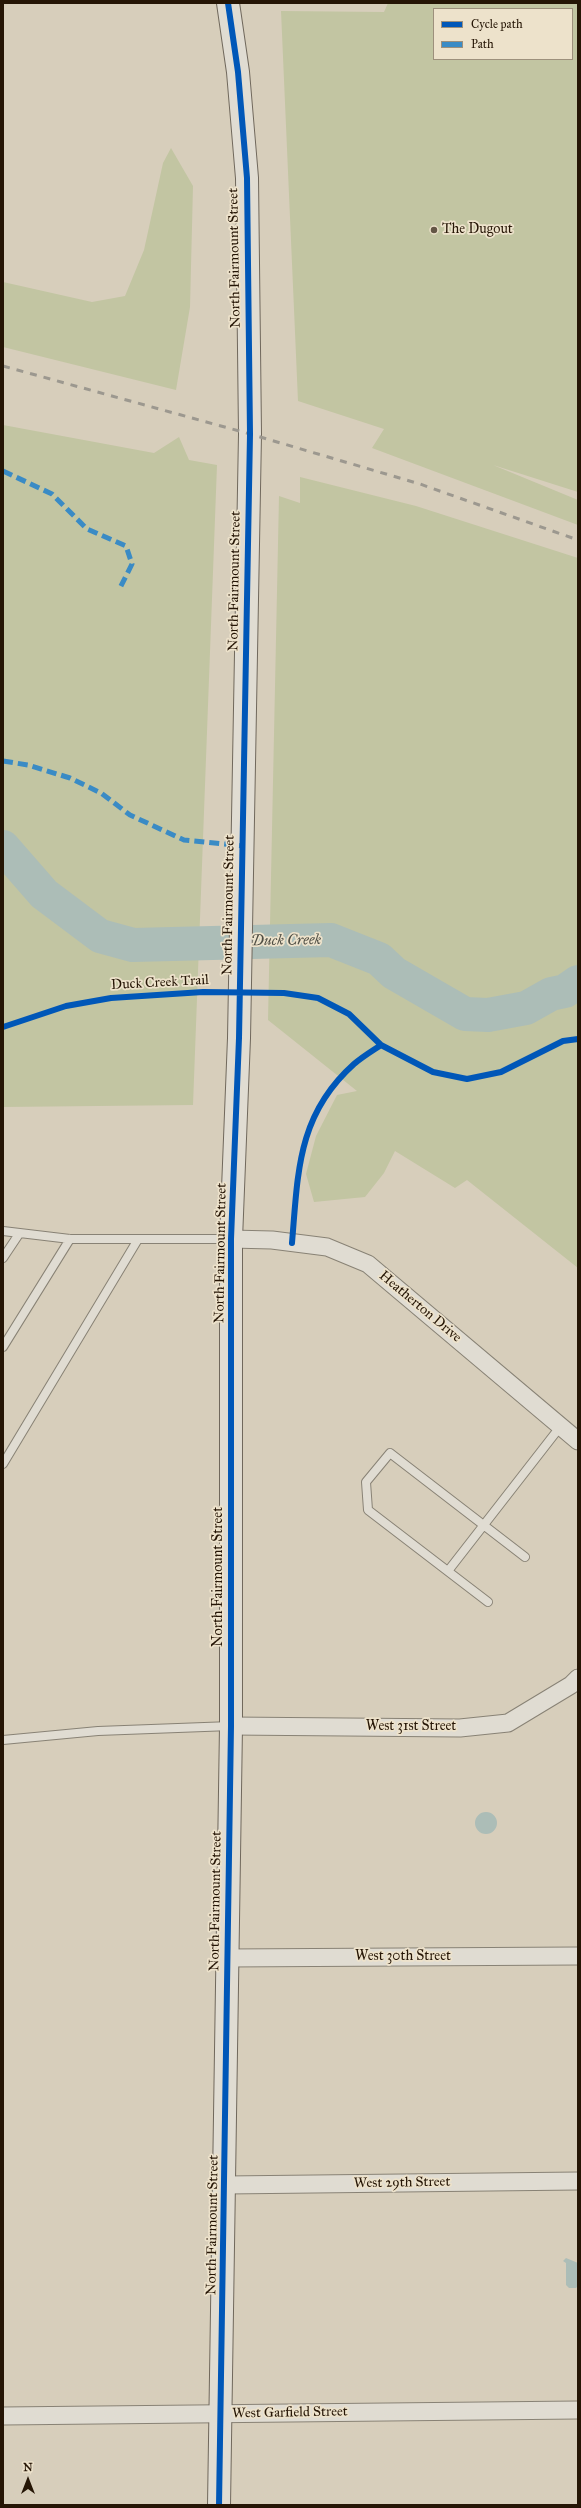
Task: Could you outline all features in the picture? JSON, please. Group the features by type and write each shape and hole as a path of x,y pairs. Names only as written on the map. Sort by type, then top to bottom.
{"street":[{"name":"North Fairmount Street","path":"219,2505 226,2185 227,1958 232,1726 232,1239 239,1038 250,434 247,178 238,72 228,3"},
{"name":"Heatherton Drive","path":"232,1239 272,1240 327,1247 368,1264 399,1288 578,1441"},
{"name":"West 31st Street","path":"232,1726 460,1728 508,1723 571,1686 578,1678"},
{"name":"West 30th Street","path":"227,1958 578,1956"},
{"name":"West 29th Street","path":"226,2185 578,2181"},
{"name":"West Garfield Street","path":"3,2416 578,2410"}],"lane":[{"path":"3,1231 70,1239 232,1239"},
{"path":"3,1258 19,1234"},
{"path":"3,1347 70,1239"},
{"path":"3,1464 137,1240"},
{"path":"448,1571 560,1427"},
{"path":"488,1602 368,1510 366,1482 390,1453 525,1557"},
{"path":"3,1740 98,1731 232,1726"}],"green space":[{"name":"The Dugout","path":"388,3 578,3 578,492 493,465 578,500 578,525 372,448 384,429 298,401 281,11 384,12"},
{"path":"171,148 193,186 190,307 176,390 3,347 3,282 92,302 125,296 144,250 163,163"},
{"path":"3,425 154,453 179,437 189,460 217,465 193,1105 3,1107"},
{"path":"300,477 416,506 578,558 578,1268 467,1180 455,1188 395,1151 384,1173 365,1197 314,1202 306,1174 316,1136 337,1095 357,1091 268,1020 279,496 300,503"}],"shaded area":[{"path":"486,1812 494,1815 497,1823 494,1831 486,1834 478,1831 475,1823 478,1815"},
{"path":"566,2258 578,2263 578,2286 576,2288 569,2288 566,2285 566,2263 563,2261"}],"waterway":[{"name":"Duck Creek","path":"3,847 44,894 100,936 133,945 331,940 379,959 394,973 465,1014 488,1015 526,1008 551,994 565,991 578,982"}],"railway":[{"path":"3,366 250,434 420,484 578,540"}],"marked path":[{"path":"3,471 52,494 87,529 126,546 132,564 119,590"},
{"path":"3,761 28,765 70,778 101,793 130,815 184,840 243,846"}],"cycle path":[{"path":"219,2505 231,1726 231,1239 239,1038 250,434 247,178 238,72 228,3"},
{"name":"Duck Creek Trail","path":"3,1027 66,1006 111,998 203,992 284,993 318,998 349,1014 381,1045 433,1072 467,1079 501,1072 563,1041 578,1039"},
{"path":"292,1243 299,1169 304,1146 311,1125 321,1104 335,1083 354,1064 381,1045"}],"place":[{"name":"The Dugout","path":"434,230"}]}
